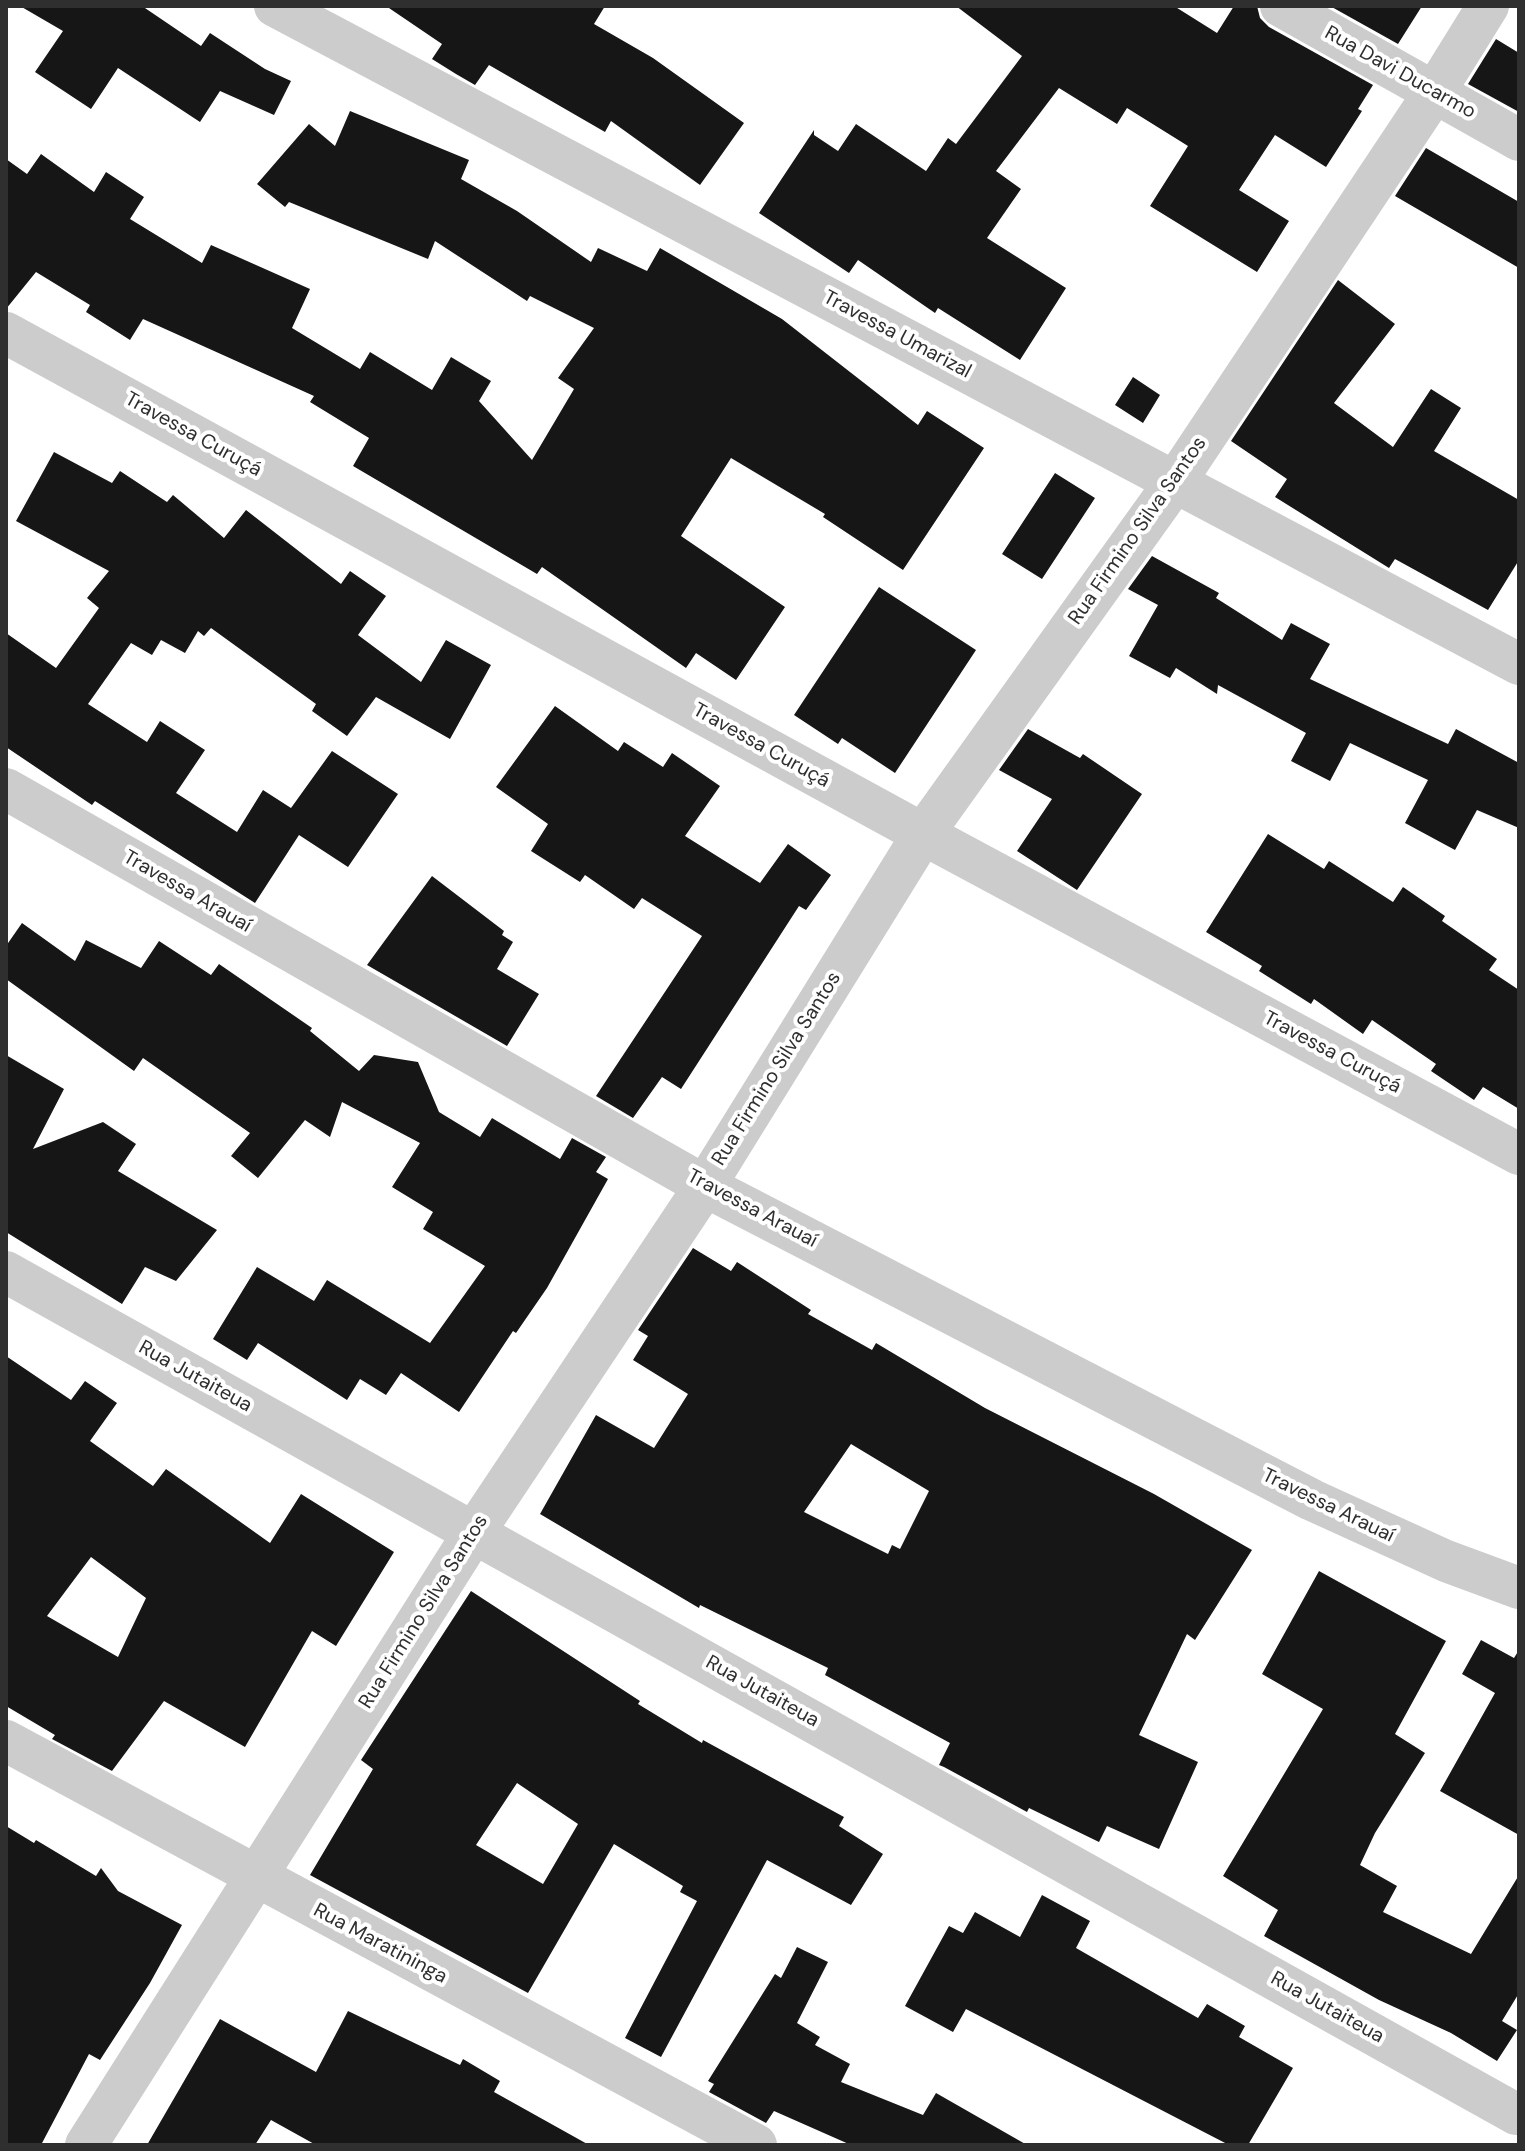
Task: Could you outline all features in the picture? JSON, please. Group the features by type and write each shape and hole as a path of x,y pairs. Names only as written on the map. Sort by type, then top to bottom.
{"street":[{"name":"Travessa Umarizal","path":"275,6 1519,664"},
{"name":"Rua Davi Ducarmo","path":"1281,6 1519,140"},
{"name":"Rua Firmino Silva Santos","path":"86,2145 475,1531 705,1186 923,834 1175,482 1434,93 1488,6"},
{"name":"Travessa Curuçá","path":"6,333 923,834 1519,1154"},
{"name":"Travessa Arauaí","path":"6,789 705,1186 1312,1500 1446,1561 1519,1588"},
{"name":"Rua Jutaiteua","path":"6,1272 475,1531 1511,2122"},
{"name":"Rua Maratininga","path":"6,1741 756,2145"}],"building":[{"path":"20,6 142,6 201,46 210,33 265,69 291,81 274,115 220,91 200,122 118,68 91,109 35,72 63,31"},
{"path":"386,6 605,6 594,24 653,58 744,123 700,185 611,121 605,132 489,65 475,85 432,59 442,44"},
{"path":"956,6 1174,6 1217,33 1234,6 1257,6 1260,18 1269,27 1373,85 1358,109 1362,111 1326,167 1275,135 1239,190 1289,221 1257,272 1150,206 1188,146 1127,108 1117,124 1059,88 996,171 1021,189 987,238 1066,288 1020,360 938,308 935,313 858,260 849,273 759,213 814,130 814,135 838,151 856,124 926,171 948,138 956,144 1022,56"},
{"path":"1330,6 1422,6 1398,44"},
{"path":"1496,39 1519,53 1519,112 1468,84"},
{"path":"350,111 469,160 461,179 517,211 591,262 598,248 647,271 660,248 782,319 918,425 927,411 984,448 903,570 823,517 825,514 731,458 681,536 785,607 736,680 696,653 686,668 542,567 537,574 353,466 369,438 310,402 314,396 143,319 130,340 86,312 90,305 36,272 6,309 6,159 27,174 41,154 94,192 106,172 144,197 130,219 202,263 211,245 310,289 292,328 360,369 370,352 432,390 451,357 491,381 479,401 532,460 574,389 558,378 594,328 530,296 527,301 435,241 428,259 289,202 285,207 257,184 309,124 335,146"},
{"path":"1426,148 1519,202 1519,268 1395,196"},
{"path":"1338,280 1395,324 1334,403 1393,447 1431,389 1461,408 1434,451 1519,500 1519,560 1488,610 1395,559 1389,568 1275,497 1287,479 1231,441"},
{"path":"1133,377 1160,395 1143,423 1115,405"},
{"path":"54,452 112,483 120,471 167,502 173,495 224,538 246,510 341,584 350,571 386,596 358,635 421,682 446,640 491,665 450,739 376,697 347,736 312,711 316,704 211,628 204,636 198,631 185,653 161,640 152,655 131,643 88,704 147,742 160,721 205,750 176,793 237,832 263,790 291,808 332,751 398,794 348,867 299,835 255,903 95,801 92,805 6,747 6,633 56,668 99,608 87,598 109,571 16,521"},
{"path":"1055,473 1095,498 1042,579 1002,554"},
{"path":"1152,556 1219,593 1216,598 1282,640 1291,623 1330,644 1310,679 1448,744 1456,729 1519,763 1519,828 1477,810 1455,850 1405,823 1428,780 1350,743 1330,781 1291,761 1306,733 1218,685 1217,694 1176,668 1170,678 1129,656 1158,605 1128,589"},
{"path":"879,587 976,650 895,773 842,738 838,744 794,715"},
{"path":"555,706 618,751 624,742 663,767 672,753 720,786 685,836 760,883 788,844 831,875 806,910 799,906 681,1089 662,1077 633,1118 596,1096 702,936 642,898 634,909 585,875 580,882 531,851 548,824 496,787"},
{"path":"1028,729 1080,758 1083,754 1142,794 1077,890 1017,851 1052,799 999,770"},
{"path":"1268,834 1324,869 1329,861 1393,902 1403,887 1445,916 1442,921 1497,959 1489,970 1519,990 1519,1109 1483,1087 1474,1100 1431,1071 1436,1064 1372,1020 1363,1034 1314,999 1311,1004 1259,971 1262,966 1206,932"},
{"path":"432,876 504,931 502,935 513,942 497,969 539,994 507,1046 367,965"},
{"path":"22,923 75,961 86,940 141,968 159,941 211,975 219,964 312,1028 310,1031 359,1071 374,1055 418,1062 439,1112 480,1137 492,1118 560,1159 572,1138 606,1157 596,1172 608,1179 547,1288 516,1333 513,1331 459,1412 401,1373 386,1395 360,1379 347,1400 258,1343 247,1360 213,1339 257,1267 314,1301 327,1280 430,1343 485,1266 423,1229 433,1212 392,1187 420,1143 342,1102 330,1137 305,1120 258,1178 231,1156 250,1133 143,1058 134,1071 6,979 6,946"},
{"path":"6,1055 64,1089 33,1149 103,1122 136,1144 118,1171 217,1230 176,1281 145,1267 122,1304 6,1232"},
{"path":"693,1248 731,1271 737,1262 811,1310 808,1314 872,1350 876,1343 985,1408 1154,1494 1252,1550 1195,1640 1187,1634 1139,1735 1198,1762 1159,1849 1107,1826 1099,1842 1029,1808 1027,1812 939,1765 950,1743 825,1675 828,1668 700,1605 699,1608 540,1514 596,1415 654,1448 688,1394 633,1360 648,1336 638,1330","holes":["851,1444 929,1491 900,1549 892,1545 888,1554 804,1512"]},
{"path":"6,1356 71,1400 85,1381 117,1403 90,1441 153,1486 166,1469 270,1543 301,1494 394,1552 336,1646 312,1631 245,1747 164,1701 112,1771 52,1739 55,1735 6,1706","holes":["91,1557 146,1598 118,1657 47,1616"]},
{"path":"1319,1571 1446,1641 1395,1734 1425,1753 1375,1833 1360,1865 1397,1886 1383,1912 1471,1954 1519,1875 1519,1993 1502,2021 1517,2030 1497,2061 1451,2033 1379,2000 1264,1936 1278,1910 1223,1876 1323,1709 1262,1674"},
{"path":"471,1591 640,1701 638,1704 702,1743 703,1740 844,1817 839,1826 883,1854 851,1905 767,1860 661,2057 625,2038 697,1901 680,1892 683,1886 614,1844 528,1993 310,1875 373,1769 361,1760","holes":["517,1783 578,1824 543,1884 476,1845"]},
{"path":"1481,1640 1514,1658 1519,1650 1519,1835 1440,1791 1495,1693 1462,1674"},
{"path":"6,1826 96,1876 101,1868 118,1891 182,1925 150,1983 100,2060 89,2054 41,2145 6,2145"},
{"path":"1042,1895 1090,1921 1076,1948 1198,2018 1207,2004 1245,2026 1239,2037 1293,2068 1248,2145 1229,2145 966,2009 953,2032 905,2006 949,1926 963,1933 975,1912 1020,1937"},
{"path":"797,1947 828,1962 797,2023 820,2037 815,2045 850,2064 841,2082 923,2115 936,2093 1027,2145 851,2145 774,2111 766,2123 709,2092 714,2084 708,2081 775,1974 781,1978"},
{"path":"348,2011 460,2065 463,2059 500,2081 494,2092 589,2145 316,2145 271,2120 255,2145 147,2145 220,2019 316,2072"}]}
